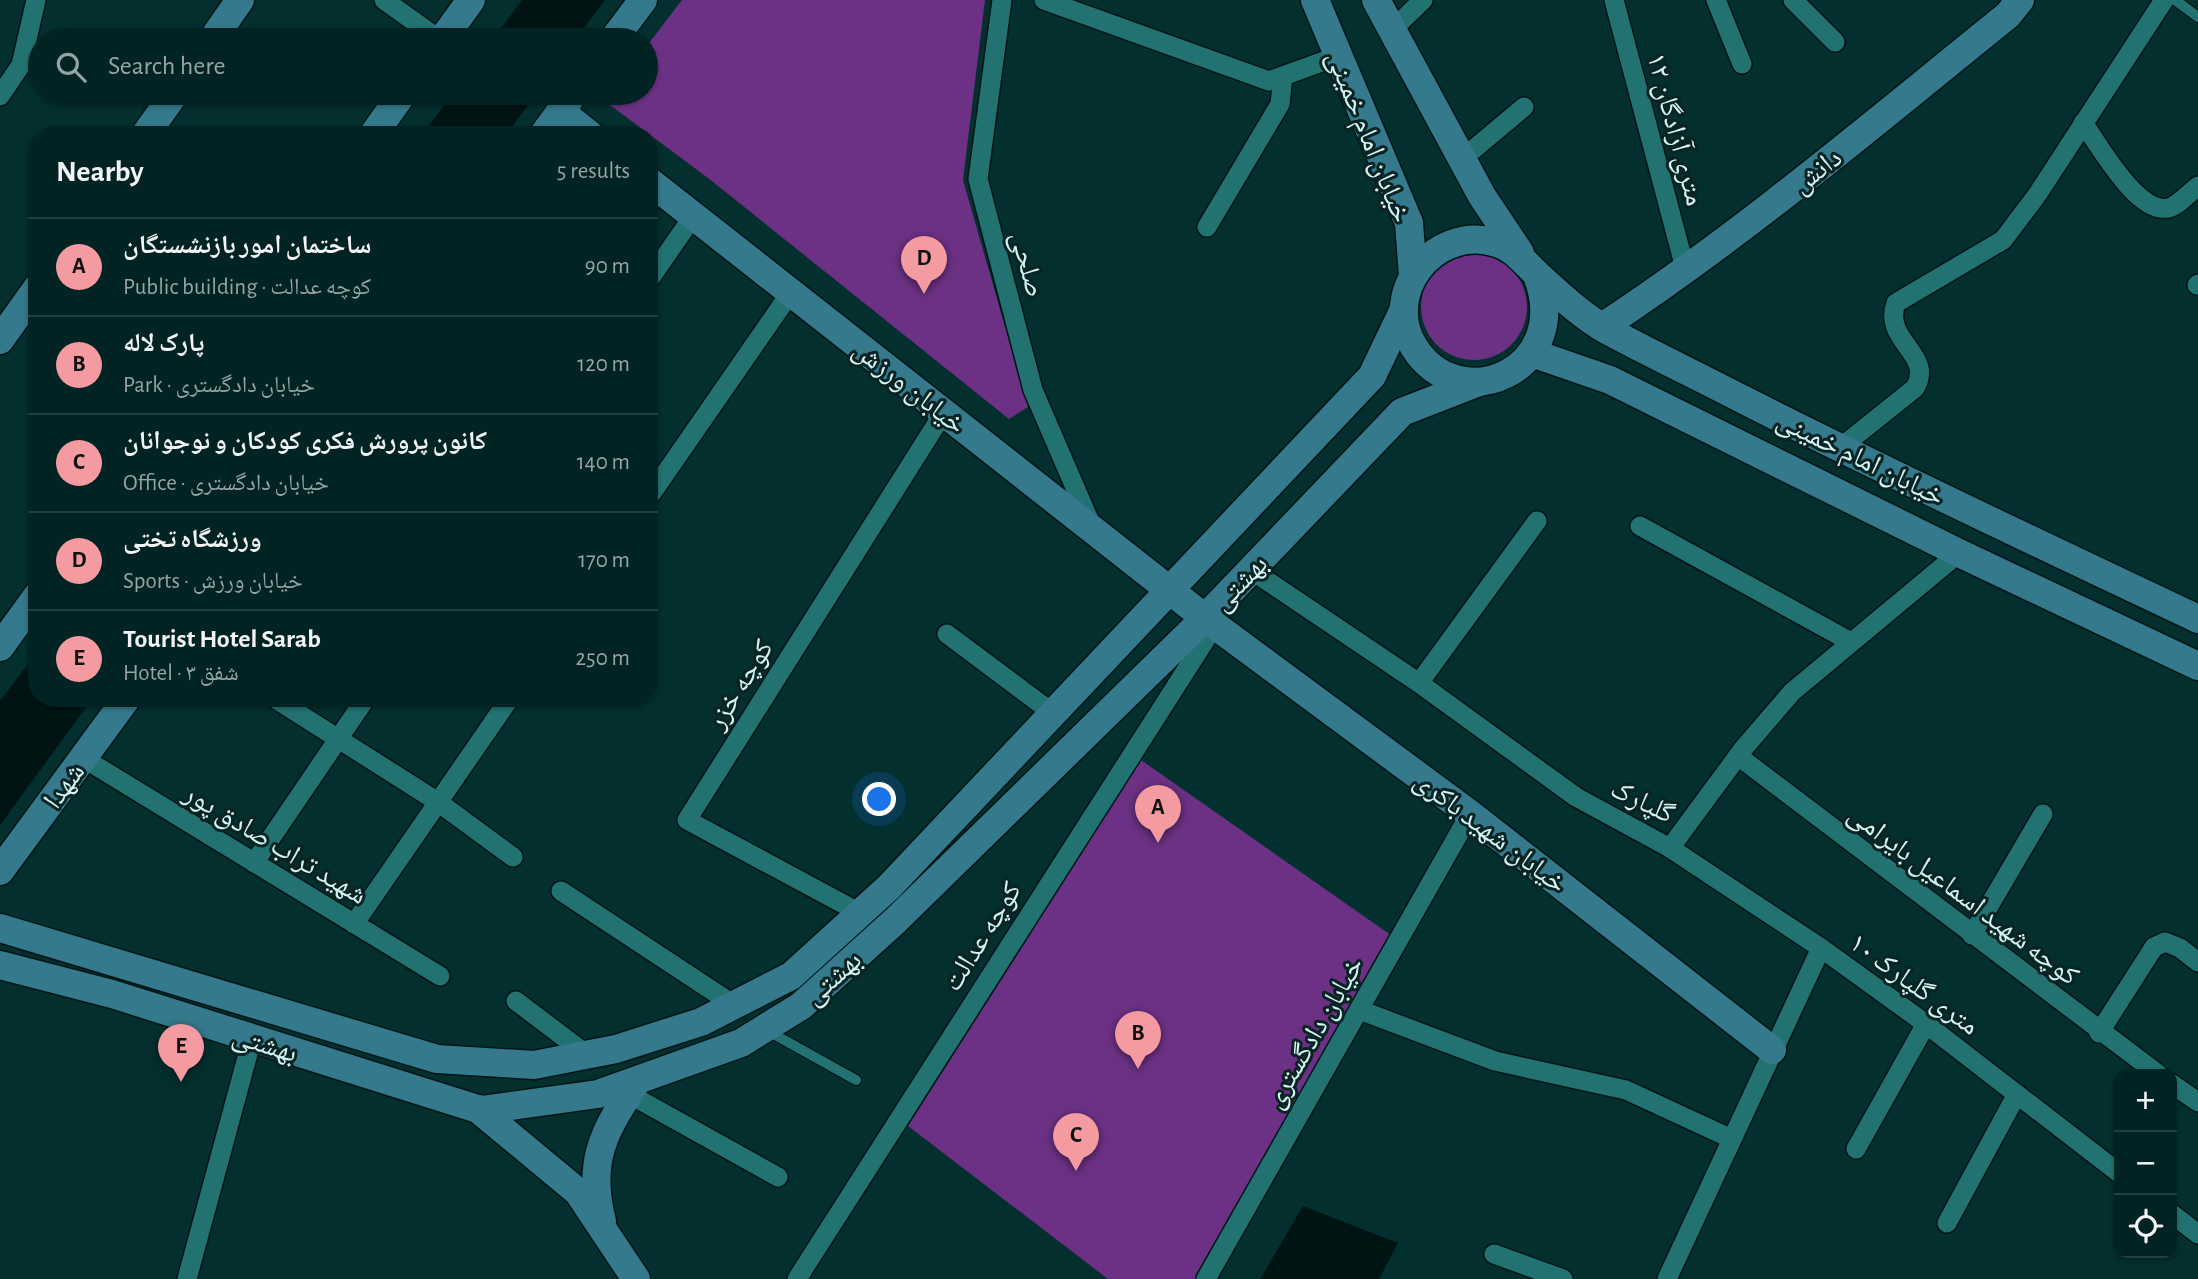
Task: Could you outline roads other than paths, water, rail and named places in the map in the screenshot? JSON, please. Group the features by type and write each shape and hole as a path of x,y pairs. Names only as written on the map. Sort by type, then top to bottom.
{"main road":[{"path":"220,28 240,0"},
{"path":"450,28 471,0"},
{"path":"622,28 643,0"},
{"name":"خیابان امام خمینی","path":"1315,0 1409,223 1413,275"},
{"name":"خیابان امام خمینی","path":"1376,0 1462,159 1530,267 1602,327 1840,448 2198,619"},
{"name":"دانش","path":"1602,327 1686,272 2008,15 2020,0"},
{"path":"151,126 166,105"},
{"path":"379,126 394,105"},
{"path":"550,126 565,105"},
{"path":"569,105 584,126"},
{"name":"خیابان ورزش","path":"658,188 1171,591"},
{"path":"1464,240 1492,241 1509,248 1530,267 1545,294 1546,315 1542,335 1532,354 1508,373 1479,382 1442,373 1426,362 1410,338 1404,309 1413,275 1438,249 1464,240"},
{"path":"0,340 28,301"},
{"name":"بهشتی","path":"0,928 437,1059 534,1065 616,1049 701,1022 791,975 860,913 1054,714 1372,376 1404,309"},
{"name":"خیابان امام خمینی","path":"1532,354 1610,380 1959,553 2198,666"},
{"name":"بهشتی","path":"0,965 112,993 478,1109 633,1087 741,1043 801,1006 895,921 1210,621 1251,570 1402,412 1479,382"},
{"name":"خیابان شهید باکری","path":"1171,591 1470,814 1772,1050"},
{"path":"0,647 28,608"},
{"name":"شهدا","path":"0,872 120,707"},
{"path":"603,1227 597,1200 600,1145 633,1087"},
{"path":"478,1109 578,1192 603,1227 628,1275"}],"street":[{"path":"29,28 36,0"},
{"path":"384,0 424,28"},
{"name":"صلحی","path":"1002,0 978,179 1033,390 1094,530"},
{"path":"1044,0 1269,81 1338,56"},
{"path":"1392,30 1423,0"},
{"name":"۱۲ متری آزادگان","path":"1614,0 1686,272"},
{"path":"1716,0 1742,64"},
{"path":"1793,0 1835,42"},
{"path":"1840,448 1915,388 1921,379 1921,367 1894,326 1892,314 1896,303 2003,240 2037,195 2164,0"},
{"path":"0,96 20,65 28,32"},
{"path":"1207,227 1280,104 1283,76"},
{"path":"1462,159 1524,107"},
{"path":"2084,123 2139,200 2156,209 2171,208 2198,186"},
{"path":"658,267 694,215"},
{"path":"658,484 791,292"},
{"name":"کوچه خزر","path":"860,913 687,820 944,412"},
{"path":"1419,683 1537,521"},
{"path":"1640,526 1851,642"},
{"name":"گلپارک","path":"1251,570 1419,683 1576,797 1670,848 1738,756 1792,692 1959,553"},
{"name":"کوچه عدالت","path":"797,1279 1210,621"},
{"path":"947,634 1054,714"},
{"path":"288,707 438,802 513,857"},
{"path":"254,863 360,707"},
{"path":"354,924 504,707"},
{"name":"کوچه شهید اسماعیل بایرامی","path":"1738,756 2099,1033 2151,1069"},
{"name":"شهید تراب صادق پور","path":"83,758 440,976"},
{"name":"خیابان دادگستری","path":"1206,1279 1470,814"},
{"path":"1972,935 2043,814"},
{"name":"۱۰ متری گلپارک","path":"1670,848 1821,948 1926,1024 2114,1169"},
{"path":"561,891 734,1005"},
{"path":"2099,1033 2154,947 2165,943 2180,948 2198,962"},
{"path":"1667,1279 1821,948"},
{"path":"516,1001 586,1054"},
{"path":"1365,1012 1495,1061 1626,1090 1731,1139"},
{"path":"1856,1149 1926,1024"},
{"path":"187,1279 251,1039"},
{"path":"633,1087 778,1177"},
{"path":"2177,1087 2198,1102"},
{"path":"1947,1223 2017,1094"},
{"path":"2177,1218 2198,1234"},
{"path":"1494,1254 1563,1279"}],"lane":[{"path":"2175,0 2198,17"},
{"path":"764,1029 856,1080"}],"place":[{"name":"ورزشگاه تختی","path":"924,294"},
{"name":"ساختمان امور بازنشستگان","path":"1158,843"},
{"name":"پارک لاله","path":"1138,1069"},
{"name":"Tourist Hotel Sarab","path":"181,1082"},
{"name":"کانون پرورش فکری کودکان و نوجوانان","path":"1076,1171"}]}
